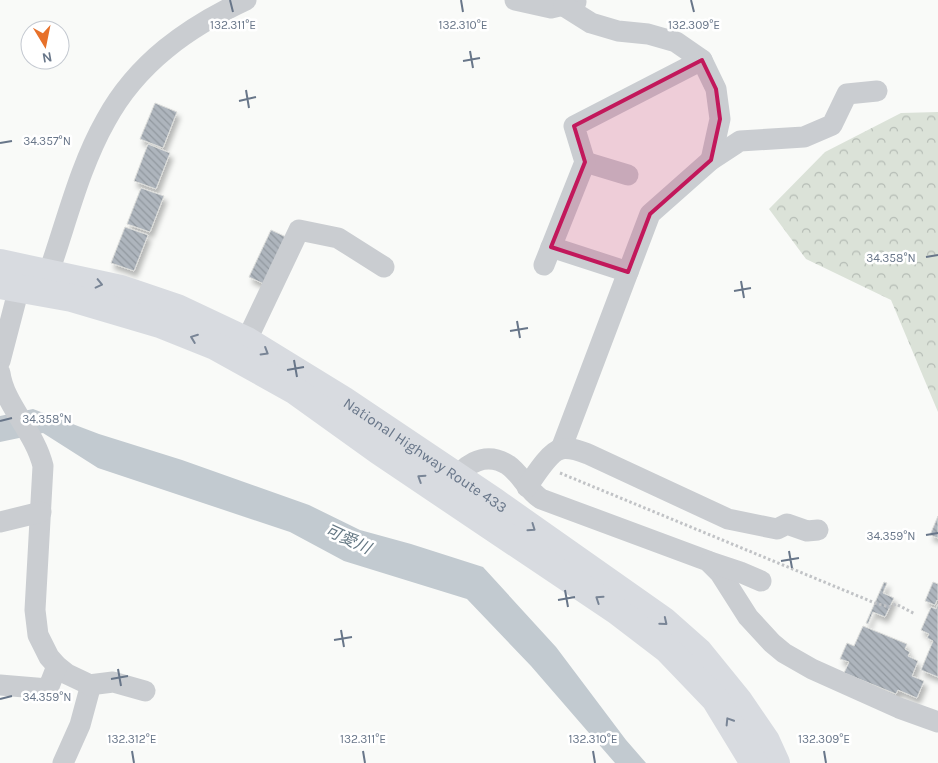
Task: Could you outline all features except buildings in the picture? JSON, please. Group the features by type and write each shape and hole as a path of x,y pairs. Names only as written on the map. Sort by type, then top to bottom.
{"highway":[{"name":"National Highway Route 433","path":"0,263 57,267 177,308 247,341 343,400 668,650 715,699 757,762"},
{"name":"National Highway Route 433","path":"10,286 72,298 160,324 215,346 294,390 379,450 450,484"}],"street":[{"path":"0,361 10,286 36,282 57,267 96,140 106,119 123,93 148,64 171,43 203,21 246,0"},
{"path":"515,0 551,8 572,3 592,23 618,32 648,34 676,42 702,60 716,89 720,119 711,160"},
{"path":"628,272 548,256 585,162 574,126 702,60"},
{"path":"560,449 650,214 711,160 740,141 804,137 818,132 832,125 847,94 877,91"},
{"path":"585,162 628,175"},
{"path":"252,329 298,230 338,238 384,267"},
{"path":"0,373 6,393 34,441 40,453 43,466 35,622 42,646 57,666 67,674 89,685 113,682 145,692"},
{"path":"527,487 553,453 560,449 569,448 588,454 728,519 777,529 787,524 807,531 818,530"},
{"path":"450,484 467,465 480,460 494,460 508,465 535,495 547,502 761,581"},
{"path":"0,522 41,512"},
{"path":"709,562 720,573 748,617 784,653 812,670 899,708 938,722"},
{"path":"0,685 48,689 57,666"},
{"path":"63,763 84,713 90,691 89,685"}],"path":[{"path":"543,466 875,603 889,607 896,604 915,614"}],"highlighted area":[{"path":"702,60 716,89 720,119 711,160 650,214 628,272 551,247 585,162 574,126"}],"green space":[{"path":"938,112 938,412 891,300 806,259 769,209 825,152 901,113"}],"water":[{"name":"可愛川","path":"33,409 99,434 182,460 309,505 360,530 483,567 556,647 626,740 646,763 615,763 531,666 467,599 344,561 290,532 98,468 43,433 0,442 0,416"}]}
